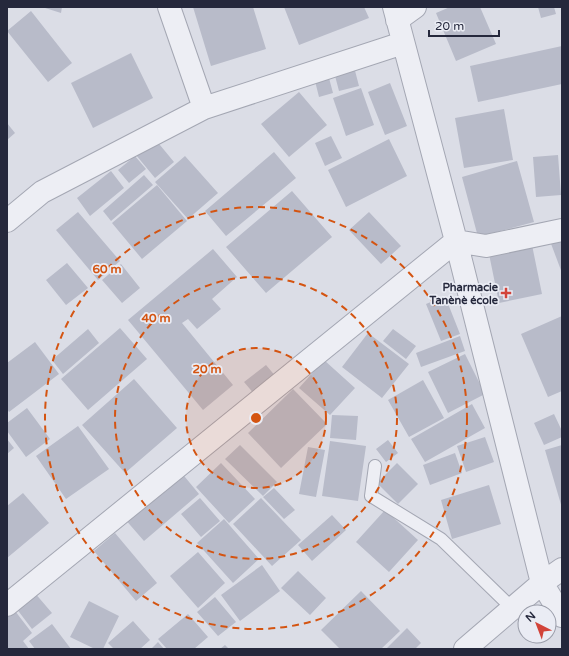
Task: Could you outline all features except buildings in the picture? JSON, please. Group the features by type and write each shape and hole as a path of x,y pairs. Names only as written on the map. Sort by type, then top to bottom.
{"street":[{"path":"169,7 204,108"},
{"path":"415,7 395,13 456,241 542,583 562,616"},
{"path":"7,221 42,192 204,108 403,43"},
{"path":"7,605 456,241 486,246 562,230"},
{"path":"465,649 542,583 562,569"}],"lane":[{"path":"375,466 371,496 441,539 512,608"}],"place":[{"name":"Pharmacie Tanènè école","path":"506,293"}]}
